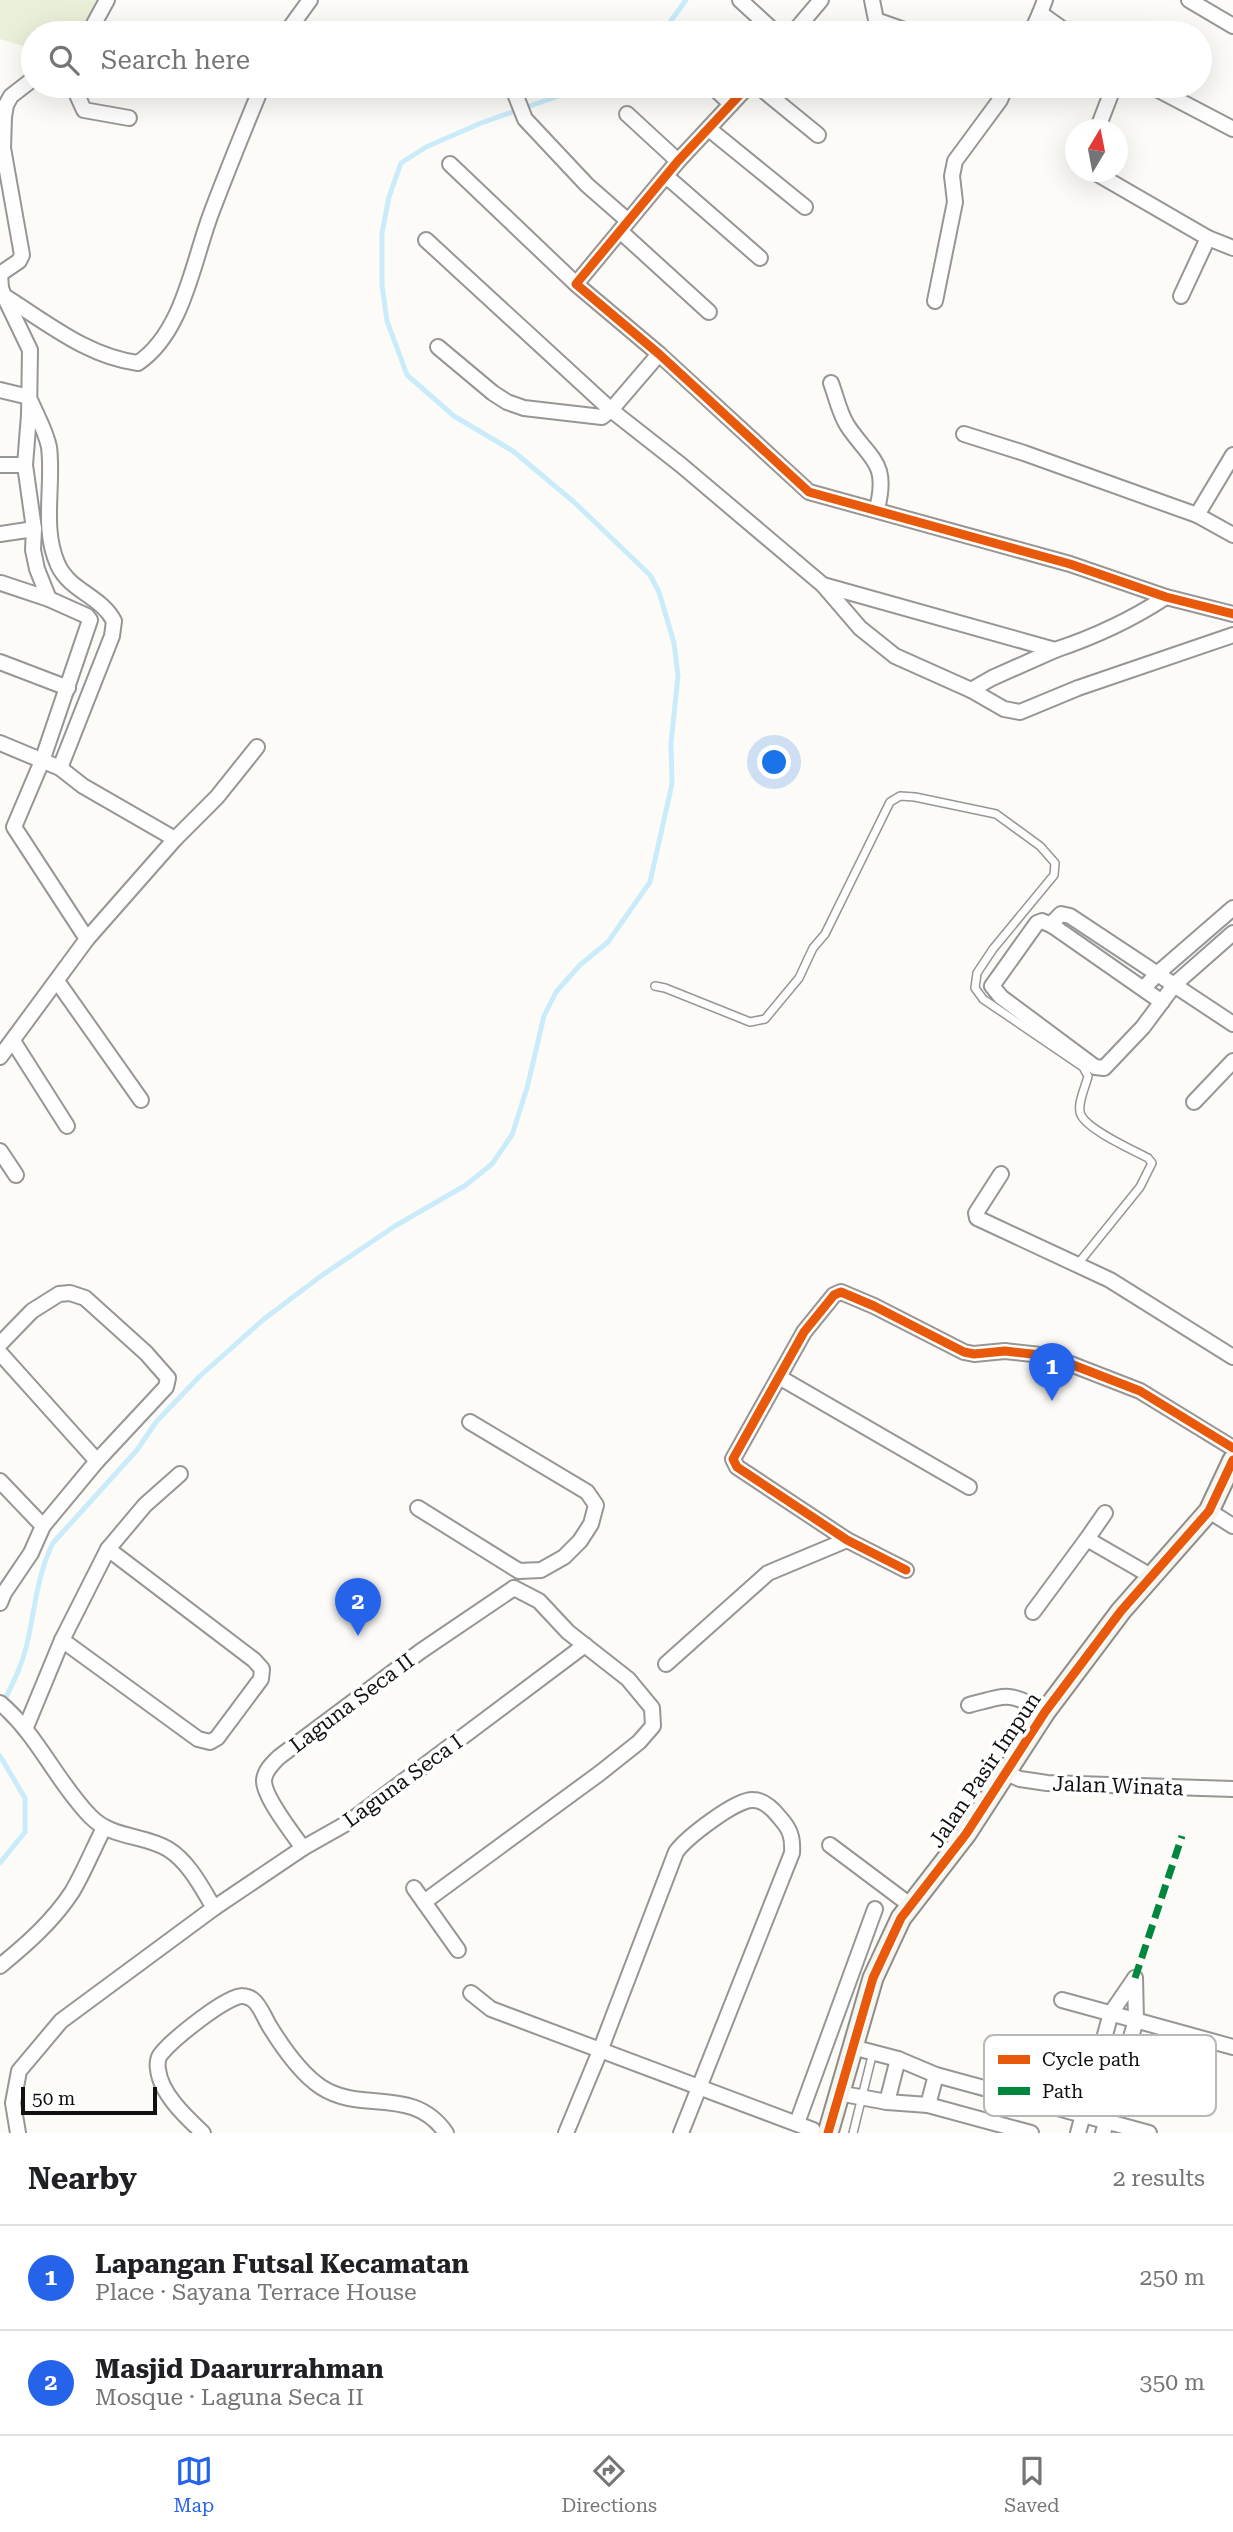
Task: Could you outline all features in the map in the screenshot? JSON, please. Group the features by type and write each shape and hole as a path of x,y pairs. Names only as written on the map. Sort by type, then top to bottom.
{"street":[{"path":"96,21 107,0"},
{"path":"295,21 310,0"},
{"path":"740,0 763,21"},
{"path":"803,21 821,0"},
{"path":"872,0 876,20 879,21"},
{"path":"1189,0 1233,26"},
{"path":"1043,7 1057,21"},
{"path":"21,88 10,96 6,105 3,148 22,255 19,261 0,274 1,288 30,349 25,465 34,529 33,550 49,599"},
{"path":"78,98 84,110 129,118"},
{"path":"5,296 94,352 138,363 145,358 160,345 189,284 211,215 257,98"},
{"path":"517,98 525,119 623,226 709,312"},
{"path":"725,98 731,104"},
{"path":"576,284 678,161 737,98"},
{"path":"773,98 818,135"},
{"path":"934,301 955,202 952,176 955,161 1001,98"},
{"path":"1101,119 1109,98"},
{"path":"1174,98 1233,129"},
{"path":"627,114 678,161"},
{"path":"709,129 805,207"},
{"path":"450,164 576,284 659,354 803,488 816,495 877,509 1070,564 1166,597 1233,614"},
{"path":"666,177 761,258"},
{"path":"1112,182 1208,237 1233,248"},
{"path":"1181,296 1208,237"},
{"path":"426,240 611,410 681,465 823,585 860,628 895,656 971,690 1004,709 1020,712 1078,688 1233,635"},
{"path":"0,323 17,322"},
{"path":"438,347 493,393 524,408 602,418 659,354"},
{"path":"831,383 847,424 876,460 882,489 877,509"},
{"path":"0,390 29,397"},
{"path":"29,397 48,446 48,505 53,548 58,564 67,579 102,604 114,621 112,636 60,768"},
{"path":"964,435 1024,453 1197,515 1233,535"},
{"path":"1197,515 1233,455"},
{"path":"0,465 25,465"},
{"path":"0,534 34,529"},
{"path":"1,583 49,599 90,620 42,761 15,827"},
{"path":"823,585 1055,650"},
{"path":"971,690 992,678 1121,623 1166,597"},
{"path":"0,663 68,688"},
{"path":"0,743 60,768 83,786 175,839"},
{"path":"0,1057 87,939 175,839 217,797 257,747"},
{"path":"0,821 15,827 87,939"},
{"path":"1144,988 1233,908"},
{"path":"1053,926 1061,914 1070,916 1233,1024"},
{"path":"1162,1002 1042,921 1037,923 992,986 1001,997 1095,1067 1108,1066 1162,1002 1175,985 1233,933"},
{"path":"57,981 141,1100"},
{"path":"12,1041 67,1126"},
{"path":"1194,1102 1233,1061"},
{"path":"0,1151 16,1175"},
{"path":"1001,1174 976,1213 977,1218 1120,1286 1233,1357"},
{"path":"906,1570 847,1540 737,1467 733,1459 804,1332 834,1294 841,1292 874,1306 964,1352 974,1354 1004,1351 1050,1356 1127,1385 1233,1448"},
{"path":"0,1344 32,1311 59,1294 70,1293 85,1298 146,1353 168,1378 166,1387 97,1461 43,1526 31,1553 4,1593 0,1604"},
{"path":"0,1353 97,1461"},
{"path":"779,1377 969,1487"},
{"path":"418,1508 519,1571 541,1570 564,1557 592,1524 596,1505 587,1492 470,1422"},
{"name":"Jalan Pasir Impun","path":"821,2132 838,2092 873,1978 901,1918 966,1834 1045,1712 1121,1611 1209,1511 1233,1460"},
{"path":"26,1727 62,1640 108,1549 145,1505 180,1474"},
{"path":"0,1481 43,1526"},
{"path":"1209,1511 1233,1526"},
{"path":"1033,1612 1105,1513"},
{"path":"1087,1539 1151,1576"},
{"path":"666,1664 768,1573 847,1540"},
{"path":"62,1640 198,1739 210,1742 217,1738 261,1679 262,1669 254,1660 108,1549"},
{"path":"424,1902 600,1773 653,1726 652,1708 628,1679 568,1632 539,1601 514,1588 519,1571"},
{"name":"Laguna Seca II","path":"303,1848 266,1791 264,1779 268,1768 279,1756 421,1651 514,1588"},
{"name":"Laguna Seca I","path":"18,2133 13,2103 19,2071 61,2021 214,1908 303,1848 359,1815 585,1645"},
{"path":"969,1705 1005,1695 1024,1700 1045,1712"},
{"path":"0,1703 26,1727 89,1815 104,1828 167,1848 190,1869 214,1908"},
{"name":"Jalan Winata","path":"1006,1773 1020,1779 1047,1783 1233,1789"},
{"path":"566,2133 600,2052 676,1852 695,1832 742,1801 752,1799 771,1808 789,1828 792,1853 681,2133"},
{"path":"0,1966 50,1921 73,1891 104,1828"},
{"path":"830,1845 910,1905"},
{"path":"414,1888 458,1950"},
{"path":"797,2123 875,1909"},
{"path":"1105,2035 1111,2013 1135,1978 1136,2020 1132,2035"},
{"path":"471,1993 491,2009 793,2124 821,2132"},
{"path":"203,2133 184,2115 160,2081 157,2066 160,2055 208,2012 234,1997 245,1996 254,2000 281,2045 318,2085 344,2098 394,2102 416,2107 438,2121 446,2133"},
{"path":"1062,2000 1190,2035"},
{"path":"1216,2042 1233,2047"},
{"path":"852,2047 898,2059 936,2075 984,2088"},
{"path":"887,2102 898,2059"},
{"path":"928,2105 936,2075"},
{"path":"838,2092 887,2102 928,2105 1031,2133"},
{"path":"1078,2133 1083,2116"},
{"path":"1085,2116 1105,2127 1149,2133"}],"lane":[{"path":"655,986 750,1022 765,1019 794,984 813,948 825,934 890,802 900,796 915,797 996,814 1040,846 1055,863 1054,875 993,949 977,973 975,988 983,999 1083,1067 1088,1076 1080,1115 1090,1126 1148,1158 1152,1163 1140,1187 1077,1265"},
{"path":"853,2133 873,2052"}],"green space":[{"path":"0,0 101,0 91,21 21,21 21,45 0,39"}],"waterway":[{"path":"671,21 686,0"},
{"path":"3,1703 24,1655 39,1582 53,1543 137,1450 156,1422 200,1376 264,1319 321,1276 395,1226 466,1185 492,1164 512,1135 527,1088 544,1016 556,992 580,965 608,942 650,882 672,784 671,743 678,676 674,643 659,592 650,575 574,502 513,451 454,416 407,375 387,321 382,285 382,233 389,197 401,163 426,147 481,123 553,98"},
{"path":"0,1756 25,1798 25,1832 0,1863"}],"marked path":[{"path":"1135,1978 1182,1836"}],"cycle path":[{"path":"737,98 678,161 576,284 659,354 809,492 1070,564 1166,597 1233,614"},
{"path":"906,1570 847,1540 737,1467 733,1459 804,1332 834,1295 841,1292 964,1352 974,1354 1005,1351 1050,1356 1140,1391 1233,1448"},
{"path":"828,2133 873,1978 901,1918 966,1834 1045,1712 1121,1611 1209,1511 1233,1460"}],"place":[{"name":"Lapangan Futsal Kecamatan","path":"1052,1401"},
{"name":"Masjid Daarurrahman","path":"358,1636"}]}
